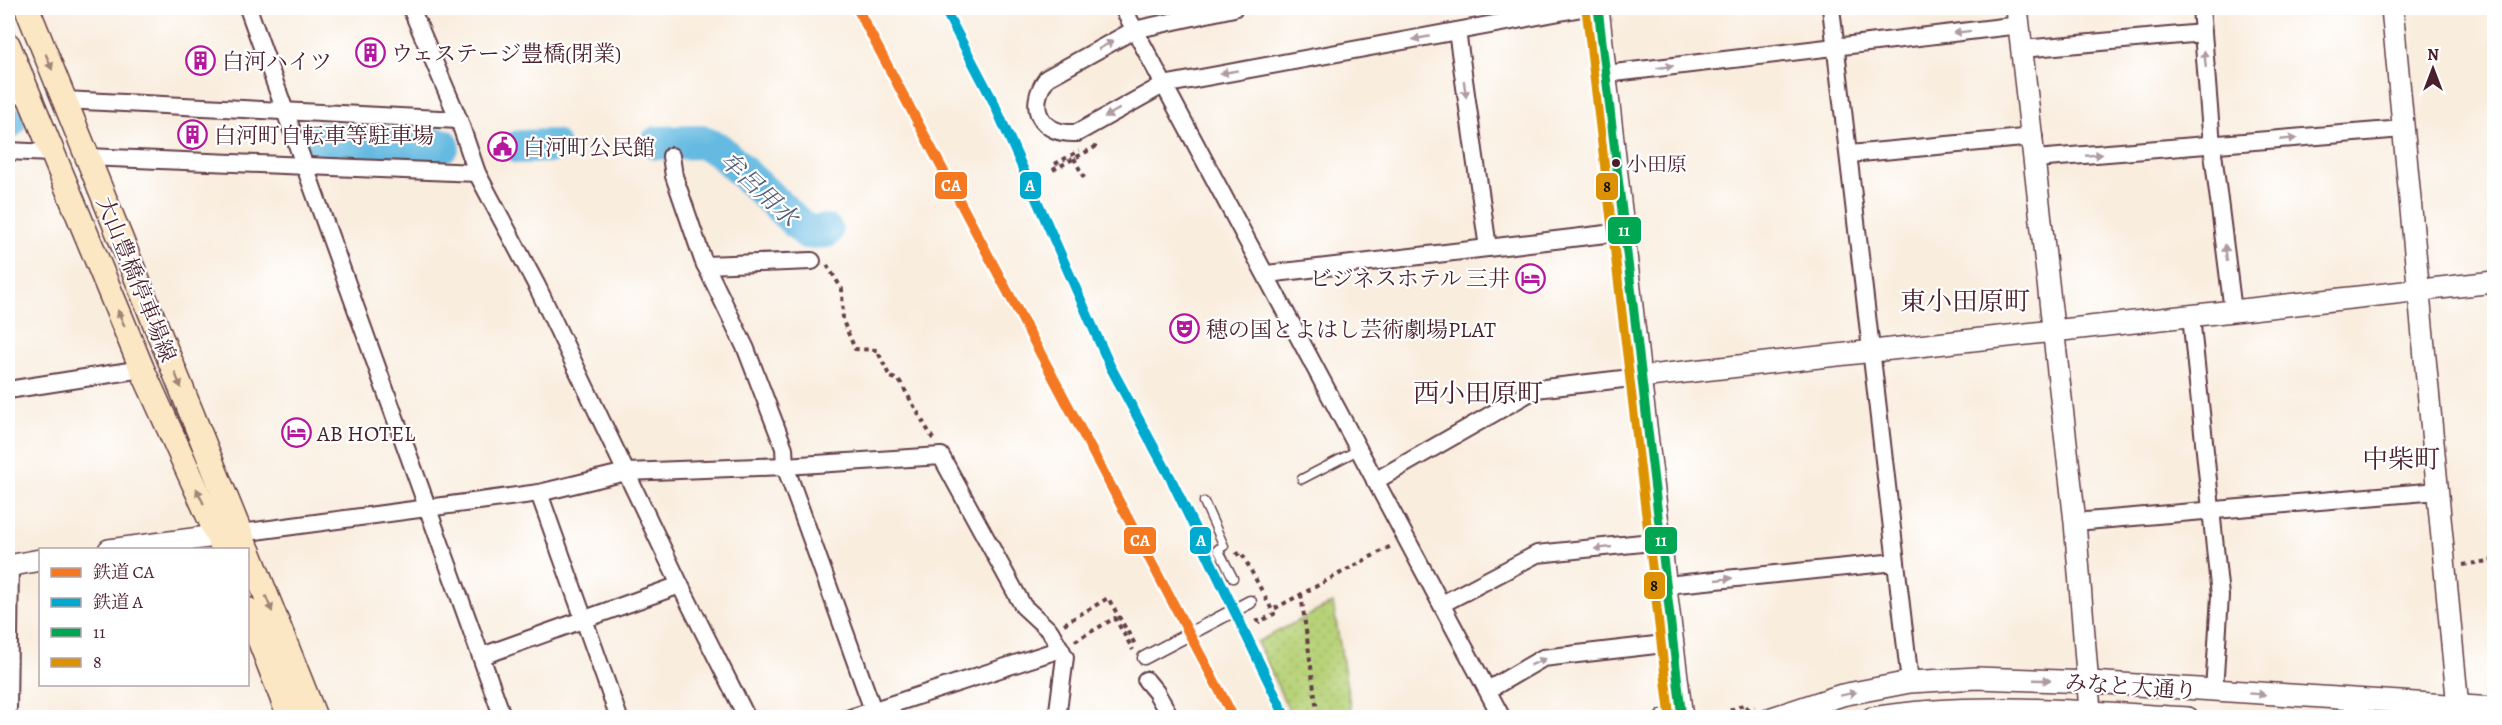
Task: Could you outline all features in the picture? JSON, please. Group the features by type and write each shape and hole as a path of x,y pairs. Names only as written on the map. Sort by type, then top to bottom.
{"main road":[{"name":"大山豊橋停車場線","path":"27,8 86,154 236,543"},
{"name":"大山豊橋停車場線","path":"8,45 23,102 50,151 142,369 236,543"},
{"name":"大山豊橋停車場線","path":"249,572 315,717"},
{"path":"249,613 290,717"}],"street":[{"path":"248,8 503,717"},
{"path":"411,8 459,120 477,173 537,286 680,585 747,717"},
{"path":"1123,8 1502,717"},
{"path":"1234,8 1214,9 1134,30 1047,78 1038,90 1035,102 1040,117 1049,128 1061,134 1077,133 1163,85 1582,8"},
{"path":"1598,8 1673,643 1676,717"},
{"path":"1831,8 1850,154 1910,682"},
{"path":"2201,8 2212,145 2233,311"},
{"path":"2392,8 2459,712"},
{"path":"1606,74 1836,47 2019,16 2034,137 2052,331 2075,522 2090,682 2090,711"},
{"path":"1457,31 1488,248"},
{"path":"2023,49 2203,33"},
{"path":"68,109 284,110 459,120"},
{"path":"2036,159 2403,129"},
{"path":"1850,154 2034,137"},
{"path":"8,151 50,151"},
{"path":"86,154 477,173"},
{"path":"671,156 679,194 705,266 746,349 784,448 785,466 873,710"},
{"path":"1267,274 1623,232"},
{"path":"705,266 812,261"},
{"path":"1375,481 1536,390 1640,376 2494,282"},
{"path":"2191,316 2220,596 2214,691"},
{"path":"8,390 142,369"},
{"path":"130,548 236,543 429,508 539,493 626,472 785,466 941,456 1023,606 1050,632 1065,657 1057,717"},
{"path":"2075,522 2210,508 2438,491"},
{"path":"539,493 619,717"},
{"path":"1442,604 1537,554 1661,541"},
{"path":"8,709 9,565 39,560"},
{"path":"1666,585 1896,562"},
{"path":"482,656 680,585"},
{"path":"1144,658 1250,602"},
{"path":"1488,690 1543,658 1673,643"},
{"path":"850,717 1061,649"},
{"name":"みなと大通り","path":"1772,717 1842,695 1910,682 1977,678 2090,682 2459,712 2494,708"},
{"path":"1146,680 1171,717"},
{"name":"みなと大通り","path":"1872,717 1922,709 2090,711 2188,717"}],"lane":[{"path":"1302,479 1359,450"},
{"path":"1204,502 1224,546 1218,549 1233,578"}],"path":[{"path":"1053,170 1095,147 1094,144 1054,164"},
{"path":"1074,158 1084,178"},
{"path":"812,261 823,260 842,289 843,321 855,349 878,350 890,376 899,380 941,456"},
{"path":"1272,609 1405,538"},
{"path":"2445,567 2494,560"},
{"path":"1301,594 1318,717"},
{"path":"1079,615 1108,598 1144,658"},
{"path":"1257,619 1259,622 1275,614 1266,598"},
{"path":"1061,649 1115,618 1141,664 1138,666 1146,680"}],"green space":[{"path":"1333,603 1352,717 1292,717 1257,642"}],"waterway":[{"name":"牟呂用水","path":"319,139 443,145"},
{"name":"牟呂用水","path":"657,143 701,142 718,149 807,232 826,231"},
{"name":"牟呂用水","path":"519,147 553,146"}],"rail line":[{"name":"CA","path":"857,8 1234,718"},
{"name":"A","path":"944,8 993,101 1110,366 1171,479 1286,718"}],"transit line":[{"name":"11","path":"1598,8 1682,718"},
{"name":"8","path":"1586,9 1670,718"}],"place":[{"name":"ウェステージ豊橋(閉業)","path":"370,53"},
{"name":"白河ハイツ","path":"201,61"},
{"name":"白河町自転車等駐車場","path":"193,135"},
{"name":"白河町公民館","path":"502,147"},
{"name":"小田原","path":"1616,163"},
{"name":"ビジネスホテル 三井","path":"1531,278"},
{"name":"穂の国とよはし芸術劇場PLAT","path":"1185,329"},
{"name":"AB HOTEL","path":"296,433"}],"district":[{"name":"東小田原町","path":"1965,301"},
{"name":"西小田原町","path":"1478,393"},
{"name":"中柴町","path":"2401,459"}]}
